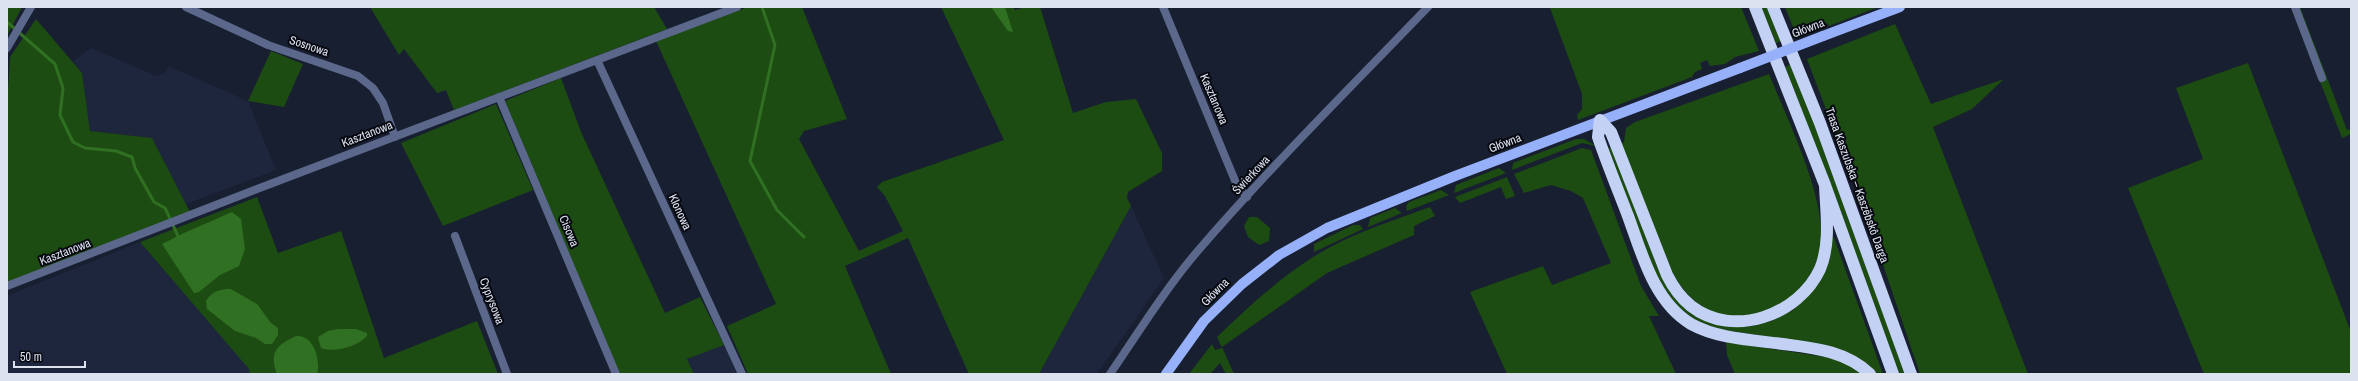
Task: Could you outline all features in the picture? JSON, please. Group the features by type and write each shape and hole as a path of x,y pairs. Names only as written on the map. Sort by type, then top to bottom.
{"highway":[{"path":"1755,7 1825,185 1893,374"},
{"name":"Trasa Kaszubska – Kaszëbskô Darga","path":"1773,7 1825,137 1911,374"},
{"path":"1600,120 1611,132 1667,275 1674,288 1692,306 1714,318 1740,322 1754,320 1780,311 1803,293 1813,281 1824,256 1827,243 1825,185"},
{"path":"1600,120 1598,137 1649,270 1662,295 1680,316 1690,323 1712,333 1827,351 1856,363 1870,374"}],"main road":[{"name":"Główna","path":"1166,374 1204,321 1242,284 1279,255 1327,228 1366,211 1600,120 1900,7"}],"street":[{"path":"7,48 31,7"},
{"name":"Sosnowa","path":"186,7 268,45 358,76 373,88 383,103 395,137"},
{"name":"Kasztanowa","path":"7,286 737,7"},
{"name":"Kasztanowa","path":"1163,7 1236,183 1247,197"},
{"name":"Świerkowa","path":"1110,374 1172,283 1247,197 1428,7"},
{"path":"2295,7 2322,78"},
{"name":"Klonowa","path":"597,60 742,374"},
{"name":"Cisowa","path":"499,97 616,374"},
{"name":"Cyprysowa","path":"455,236 507,374"}],"shaded area":[{"path":"7,7 22,7 7,36"},
{"path":"370,7 654,7 667,29 454,110 446,90 437,93 404,49 399,55"},
{"path":"748,7 802,7 847,119 804,131 799,139 859,251 903,231 885,196 877,187 882,182 1004,140 941,7 1013,7 1015,10 1025,7 1040,7 1073,113 1106,102 1136,99 1162,153 1162,171 1128,192 1127,198 1131,206 1039,374 969,374 908,238 845,266 891,374 748,374 727,326 776,304 656,41"},
{"path":"991,7 1005,7 1013,32 1008,31"},
{"path":"1741,7 1759,51 1735,57 1725,64 1710,66 1707,60 1700,63 1702,69 1695,72 1692,77 1578,120 1577,115 1582,109 1582,94 1550,8"},
{"path":"1761,7 1767,7 1782,41 1776,43"},
{"path":"1785,7 1878,7 1829,26 1827,23 1797,37"},
{"path":"2291,7 2300,7 2347,130 2351,129 2351,134 2342,138"},
{"path":"36,19 82,73 90,131 152,138 190,212 7,282 7,108 10,57"},
{"path":"1895,24 1931,104 2004,79 1972,109 1933,127 2028,374 1920,374 1868,220 1807,59"},
{"path":"91,48 157,76 165,73 168,66 248,101 276,170 186,204 152,138 90,131 82,73 73,61"},
{"path":"271,51 303,64 284,107 248,101"},
{"path":"2248,63 2351,332 2351,374 2204,374 2128,188 2203,159 2176,88"},
{"path":"1791,64 1905,374 1899,374 1829,180 1785,67"},
{"path":"1769,74 1811,179 1817,201 1821,240 1818,258 1810,275 1798,290 1784,302 1768,311 1750,316 1732,316 1713,312 1698,304 1686,293 1677,280 1668,265 1621,144 1624,142 1626,128 1635,122"},
{"path":"561,78 581,132 665,313 700,297 724,345 687,359 694,374 620,374 505,101"},
{"path":"496,104 533,190 443,226 401,143"},
{"path":"1576,139 1584,139 1596,146 1582,143 1512,170 1513,163"},
{"path":"1612,147 1658,269 1703,320 1731,327 1745,327 1772,321 1793,310 1818,283 1828,262 1832,238 1834,238 1883,374 1877,374 1872,369 1811,343 1718,329 1697,321 1678,307 1665,290 1654,270 1607,149"},
{"path":"1582,148 1591,150 1641,286 1659,316 1649,316 1676,374 1507,374 1470,292 1543,266 1552,285 1611,263 1583,198 1571,191 1551,185 1524,193 1514,174"},
{"path":"1499,168 1506,173 1454,193 1456,185"},
{"path":"1507,177 1515,196 1506,199 1501,187 1460,203 1455,197"},
{"path":"1441,190 1449,195 1407,211 1406,206 1409,202"},
{"path":"257,197 278,253 341,231 384,358 477,321 498,374 250,374 249,369 140,242"},
{"path":"1131,206 1164,278 1097,374 1039,374"},
{"path":"1430,207 1435,216 1414,226 1414,235 1327,273 1222,347 1234,374 1226,374 1220,363 1210,374 1189,374 1212,344 1215,350 1222,348 1217,337 1262,296 1297,268 1324,250 1353,236"},
{"path":"1395,208 1402,213 1368,227 1370,218"},
{"path":"232,212 241,219 245,249 239,266 220,275 199,292 194,293 162,244"},
{"path":"1249,217 1257,217 1270,228 1269,241 1259,245 1248,237 1244,226"},
{"path":"1353,225 1360,225 1363,229 1314,252 1314,244"},
{"path":"140,242 250,369 250,374 7,374 7,296"},
{"path":"223,289 231,289 257,304 271,323 278,328 278,335 272,344 265,344 256,338 235,331 207,309 206,301 211,295"},
{"path":"338,329 356,329 367,333 367,336 363,340 345,348 332,350 321,348 318,337 328,331"},
{"path":"296,336 307,339 315,349 318,362 317,374 277,374 274,360 276,350 283,343"},
{"path":"1726,342 1832,358 1843,361 1861,374 1735,374 1727,355"},
{"path":"724,345 737,374 694,374 687,359"}],"waterway":[{"path":"762,7 775,45 750,161 777,210 804,237"},
{"path":"7,22 55,64 63,88 60,115 73,142 85,148 116,151 132,157 135,168 154,202 165,208 178,236"}]}
